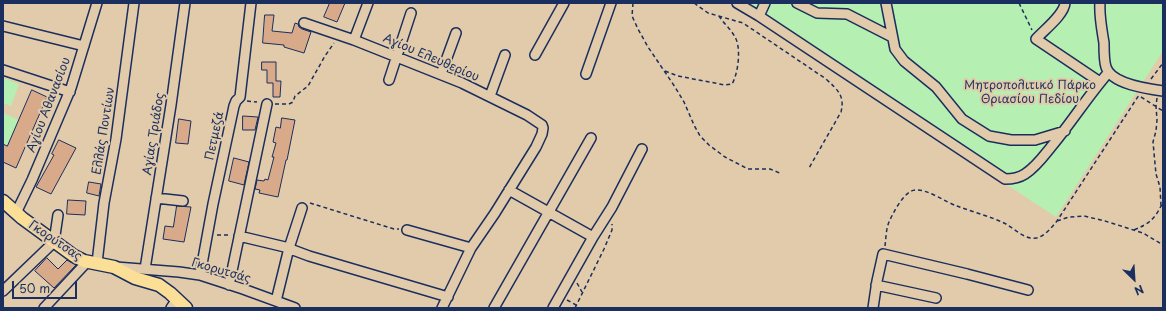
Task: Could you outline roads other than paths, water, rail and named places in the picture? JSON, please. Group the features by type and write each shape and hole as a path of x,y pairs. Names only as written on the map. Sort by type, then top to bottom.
{"main road":[{"name":"Γκορύτσας","path":"3,202 74,256 92,263 114,267 135,278 159,286 174,304 186,308"}],"street":[{"name":"Αγίου Αθανασίου","path":"16,213 70,92 97,3"},
{"name":"Ελλάς Ποντίων","path":"92,263 116,139 134,3"},
{"name":"Αγίας Τριάδος","path":"145,269 186,3"},
{"name":"Πετμεζά","path":"200,275 207,234 234,106 236,101 240,98 251,3"},
{"path":"354,40 368,3"},
{"path":"535,55 564,3"},
{"path":"586,74 611,3"},
{"path":"737,3 1005,179 1014,179 1025,174 1036,166 1065,131 1108,73"},
{"path":"758,16 765,3"},
{"path":"797,3 817,13 847,14 892,37"},
{"path":"886,3 894,49 904,61 936,88 962,119 988,136 1011,140 1035,140 1065,131"},
{"path":"1065,3 1065,7 1058,16 1036,39 1100,82"},
{"path":"1100,3 1105,66 1108,73 1115,78 1135,87 1161,89"},
{"path":"389,80 412,14"},
{"name":"Αγίου Ελευθερίου","path":"304,23 397,56 441,74 490,96 527,115 542,125 542,134 536,148 509,190"},
{"path":"3,26 84,46"},
{"path":"441,74 456,33"},
{"path":"490,96 505,55"},
{"path":"3,70 70,92"},
{"path":"229,285 267,104"},
{"path":"494,308 591,138"},
{"path":"553,308 593,237 612,207 642,149"},
{"path":"442,308 471,248 509,190 593,237"},
{"path":"156,198 184,201"},
{"path":"276,301 289,248 302,208"},
{"path":"3,291 54,242 58,215"},
{"path":"406,230 471,248"},
{"path":"239,236 289,248 309,256 448,297"},
{"path":"873,308 876,284 883,254 1028,290"},
{"path":"44,308 92,263"},
{"name":"Γκορυτσάς","path":"114,267 200,275 295,308"},
{"path":"876,284 936,298"}],"park label":[{"name":"Μητροπολιτικό Πάρκο Θριασίου Πεδίου","path":"1030,93"}]}
